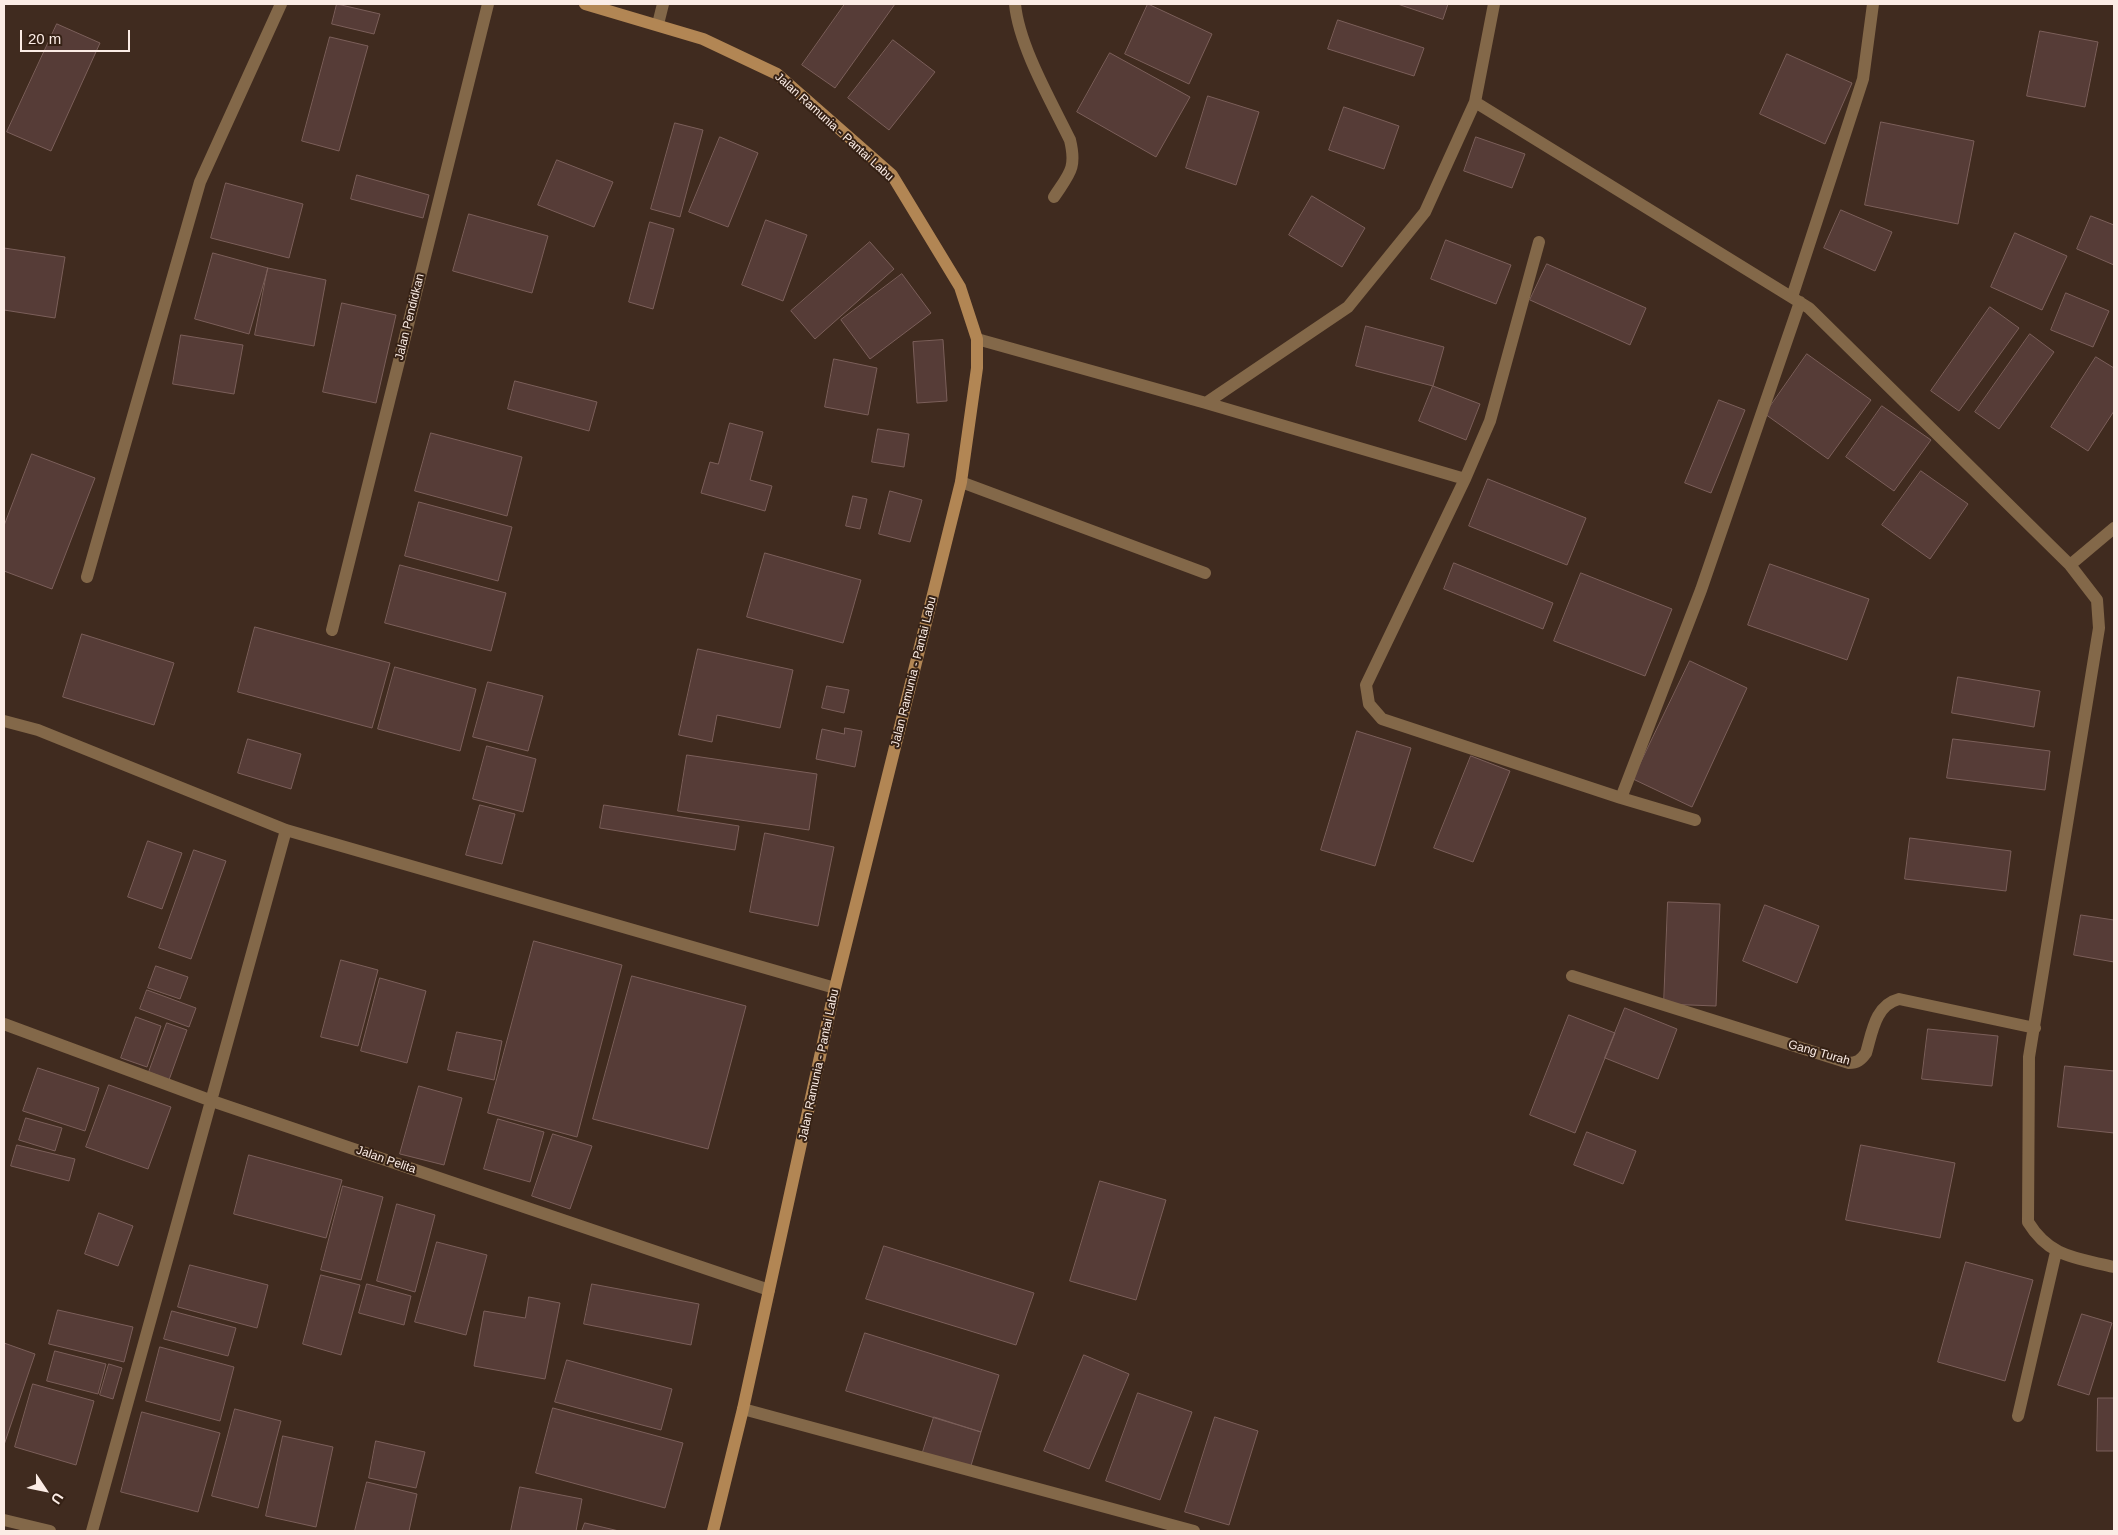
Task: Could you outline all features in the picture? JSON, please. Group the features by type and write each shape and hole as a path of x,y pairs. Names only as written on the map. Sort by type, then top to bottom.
{"main road":[{"name":"Jalan Ramunia - Pantai Labu","path":"585,4 658,24 703,39 777,74 892,175 960,287 977,339 977,368 961,482 836,988 743,1409 713,1531"}],"street":[{"path":"87,577 200,182 281,4"},
{"name":"Jalan Pendidkan","path":"332,630 488,4"},
{"path":"658,24 663,4"},
{"path":"1015,4 1016,19 1022,39 1070,140 1074,157 1069,173 1054,197"},
{"path":"1206,403 1348,307 1425,212 1474,102 1494,4"},
{"path":"1621,798 1701,590 1796,300 1863,79 1872,4"},
{"path":"1474,102 1809,308 2070,565 2098,600 2100,628 2029,1058 2028,1222 2037,1237 2056,1252 2114,1267"},
{"path":"1539,242 1490,421 1465,480 1366,685 1370,704 1382,719 1621,798 1695,820"},
{"path":"977,339 1206,403 1465,480"},
{"path":"961,482 1204,573"},
{"path":"2070,565 2113,529"},
{"path":"4,721 38,730 286,830 836,988"},
{"path":"92,1531 286,830"},
{"name":"Gang Turah","path":"1572,976 1848,1064 1856,1063 1862,1059 1882,1009 1889,1001 1898,999 2035,1028"},
{"name":"Jalan Pelita","path":"4,1024 212,1101 769,1290"},
{"path":"2018,1416 2056,1252"},
{"path":"743,1409 1194,1531"},
{"path":"4,1520 50,1531"}],"building":[{"path":"337,4 380,14 374,34 332,24"},
{"path":"845,4 895,4 835,88 802,65"},
{"path":"1148,4 1212,34 1189,84 1125,54"},
{"path":"1398,4 1448,4 1443,19"},
{"path":"1338,20 1424,48 1414,76 1328,49"},
{"path":"57,24 100,43 51,151 7,132"},
{"path":"2040,31 2098,42 2085,107 2027,96"},
{"path":"330,37 368,46 339,151 302,141"},
{"path":"893,40 935,72 889,130 848,98"},
{"path":"1110,53 1190,97 1156,157 1077,112"},
{"path":"1787,54 1852,83 1825,144 1760,114"},
{"path":"1208,96 1259,112 1236,185 1186,168"},
{"path":"1344,107 1399,126 1384,169 1329,150"},
{"path":"1881,122 1974,141 1958,224 1865,205"},
{"path":"675,123 703,130 680,217 651,209"},
{"path":"720,137 758,153 728,227 689,212"},
{"path":"1476,137 1525,154 1512,188 1464,171"},
{"path":"557,160 613,182 594,227 538,205"},
{"path":"357,175 429,195 423,218 351,199"},
{"path":"226,183 303,204 289,258 211,238"},
{"path":"1312,196 1365,228 1342,267 1289,235"},
{"path":"1841,210 1892,232 1875,271 1824,248"},
{"path":"469,214 548,236 532,293 453,271"},
{"path":"2091,216 2114,225 2114,265 2077,249"},
{"path":"766,220 807,235 783,301 742,285"},
{"path":"650,222 674,229 653,309 629,302"},
{"path":"2015,233 2067,256 2042,310 1991,287"},
{"path":"1446,240 1511,265 1496,304 1431,279"},
{"path":"870,242 894,269 815,339 791,311"},
{"path":"4,248 65,257 55,318 4,310"},
{"path":"213,253 268,268 249,334 195,319"},
{"path":"1547,264 1646,308 1630,345 1530,300"},
{"path":"268,268 326,280 314,346 255,335"},
{"path":"902,274 931,313 870,359 841,320"},
{"path":"2066,293 2109,311 2093,347 2051,330"},
{"path":"342,303 396,315 376,403 323,392"},
{"path":"1990,307 2019,328 1959,411 1931,391"},
{"path":"1366,326 1444,347 1433,386 1356,366"},
{"path":"2030,334 2054,352 1999,429 1975,412"},
{"path":"181,335 243,345 234,394 173,384"},
{"path":"943,340 947,401 917,403 913,342"},
{"path":"1807,354 1871,400 1828,459 1765,414"},
{"path":"2096,357 2114,368 2114,411 2088,451 2051,427"},
{"path":"834,359 877,368 868,415 825,407"},
{"path":"515,381 597,402 589,431 508,409"},
{"path":"1433,386 1480,404 1466,440 1419,421"},
{"path":"1719,400 1745,410 1711,493 1685,483"},
{"path":"1882,406 1931,440 1894,491 1846,457"},
{"path":"730,423 763,432 750,480 772,486 765,511 701,493 710,462 718,464"},
{"path":"878,429 909,434 904,467 872,462"},
{"path":"431,433 522,457 507,516 415,491"},
{"path":"32,454 95,478 52,589 4,571 4,526"},
{"path":"1921,471 1968,504 1930,559 1882,525"},
{"path":"1488,479 1586,518 1567,565 1469,526"},
{"path":"890,491 922,500 910,542 879,534"},
{"path":"853,496 867,499 860,529 846,526"},
{"path":"419,502 512,527 498,581 405,556"},
{"path":"765,553 861,580 843,643 747,617"},
{"path":"1454,563 1553,603 1543,629 1444,589"},
{"path":"1770,564 1869,599 1847,660 1748,625"},
{"path":"400,565 506,593 491,651 385,623"},
{"path":"1581,573 1672,609 1645,676 1554,641"},
{"path":"255,627 390,663 372,728 238,692"},
{"path":"82,634 174,663 154,725 63,697"},
{"path":"698,649 793,670 780,728 717,715 712,742 679,735"},
{"path":"1690,661 1747,688 1692,807 1633,779"},
{"path":"395,667 476,689 460,751 378,729"},
{"path":"1958,677 2040,691 2034,727 1952,713"},
{"path":"488,682 543,696 528,751 473,737"},
{"path":"827,686 849,690 844,713 822,708"},
{"path":"845,728 862,731 855,767 816,759 822,729 844,734"},
{"path":"1357,731 1411,748 1375,866 1321,850"},
{"path":"248,739 301,754 291,789 238,773"},
{"path":"1953,739 2050,751 2045,790 1947,778"},
{"path":"487,746 536,759 523,812 473,799"},
{"path":"687,755 817,774 809,830 678,811"},
{"path":"1471,756 1510,771 1473,862 1434,848"},
{"path":"480,805 515,814 502,864 466,855"},
{"path":"604,805 739,826 735,850 600,828"},
{"path":"765,833 834,847 818,926 750,912"},
{"path":"1910,838 2011,851 2006,891 1905,879"},
{"path":"148,841 182,853 162,909 128,897"},
{"path":"194,850 226,861 191,959 159,948"},
{"path":"1668,902 1720,904 1716,1006 1664,1004"},
{"path":"1765,905 1819,926 1797,983 1743,961"},
{"path":"2081,915 2114,920 2114,962 2074,955"},
{"path":"534,941 622,965 577,1137 488,1113"},
{"path":"341,960 378,970 358,1046 321,1037"},
{"path":"156,966 188,977 180,999 148,988"},
{"path":"632,976 746,1006 708,1149 593,1119"},
{"path":"380,978 426,991 407,1063 361,1051"},
{"path":"147,990 196,1008 189,1027 140,1009"},
{"path":"1625,1008 1677,1029 1658,1079 1605,1058"},
{"path":"1569,1015 1615,1033 1575,1133 1530,1115"},
{"path":"136,1017 161,1026 147,1067 121,1058"},
{"path":"167,1023 187,1030 169,1080 149,1072"},
{"path":"1928,1029 1998,1036 1992,1086 1922,1079"},
{"path":"457,1032 502,1041 494,1080 448,1070"},
{"path":"2065,1066 2114,1071 2114,1133 2058,1127"},
{"path":"38,1068 99,1088 85,1131 23,1111"},
{"path":"109,1085 171,1107 148,1169 86,1147"},
{"path":"419,1086 462,1098 444,1165 400,1154"},
{"path":"26,1118 62,1128 55,1151 19,1140"},
{"path":"498,1119 544,1132 530,1182 484,1169"},
{"path":"1587,1132 1636,1151 1623,1184 1574,1165"},
{"path":"553,1134 592,1146 570,1209 532,1196"},
{"path":"17,1145 75,1159 69,1181 11,1166"},
{"path":"1861,1145 1955,1163 1940,1238 1846,1220"},
{"path":"249,1155 342,1180 326,1238 234,1214"},
{"path":"1100,1181 1166,1200 1136,1300 1070,1281"},
{"path":"343,1186 383,1197 361,1280 321,1270"},
{"path":"397,1204 435,1215 415,1292 377,1281"},
{"path":"99,1213 133,1226 118,1266 85,1254"},
{"path":"437,1242 487,1255 466,1335 415,1322"},
{"path":"884,1246 1034,1293 1016,1345 866,1299"},
{"path":"1966,1262 2033,1280 2005,1381 1938,1362"},
{"path":"190,1265 268,1285 257,1328 178,1307"},
{"path":"321,1275 360,1285 341,1355 303,1344"},
{"path":"367,1284 411,1296 404,1325 359,1313"},
{"path":"592,1284 699,1304 691,1345 584,1324"},
{"path":"529,1297 560,1303 545,1379 474,1366 484,1311 525,1318"},
{"path":"58,1310 133,1327 124,1362 49,1344"},
{"path":"172,1311 236,1328 228,1356 164,1339"},
{"path":"2082,1314 2112,1323 2089,1395 2058,1385"},
{"path":"865,1333 999,1375 981,1432 846,1391"},
{"path":"4,1343 35,1354 4,1445"},
{"path":"160,1347 234,1367 220,1421 146,1401"},
{"path":"55,1351 106,1364 98,1394 47,1381"},
{"path":"1084,1355 1129,1374 1089,1469 1044,1451"},
{"path":"567,1360 672,1389 661,1430 555,1402"},
{"path":"109,1364 122,1368 113,1399 100,1395"},
{"path":"33,1384 94,1401 76,1465 15,1447"},
{"path":"1138,1393 1192,1412 1160,1500 1106,1481"},
{"path":"2098,1398 2114,1398 2114,1451 2097,1451"},
{"path":"553,1408 683,1443 665,1508 536,1473"},
{"path":"235,1409 281,1421 258,1508 212,1496"},
{"path":"142,1412 220,1433 198,1512 121,1492"},
{"path":"934,1417 981,1432 970,1469 922,1455"},
{"path":"1215,1417 1258,1431 1229,1525 1185,1512"},
{"path":"283,1436 333,1447 316,1527 266,1516"},
{"path":"376,1441 425,1452 416,1488 369,1478"},
{"path":"367,1482 417,1494 409,1531 355,1531"},
{"path":"520,1487 582,1499 576,1531 511,1531"},
{"path":"585,1523 619,1531 582,1531"}]}
